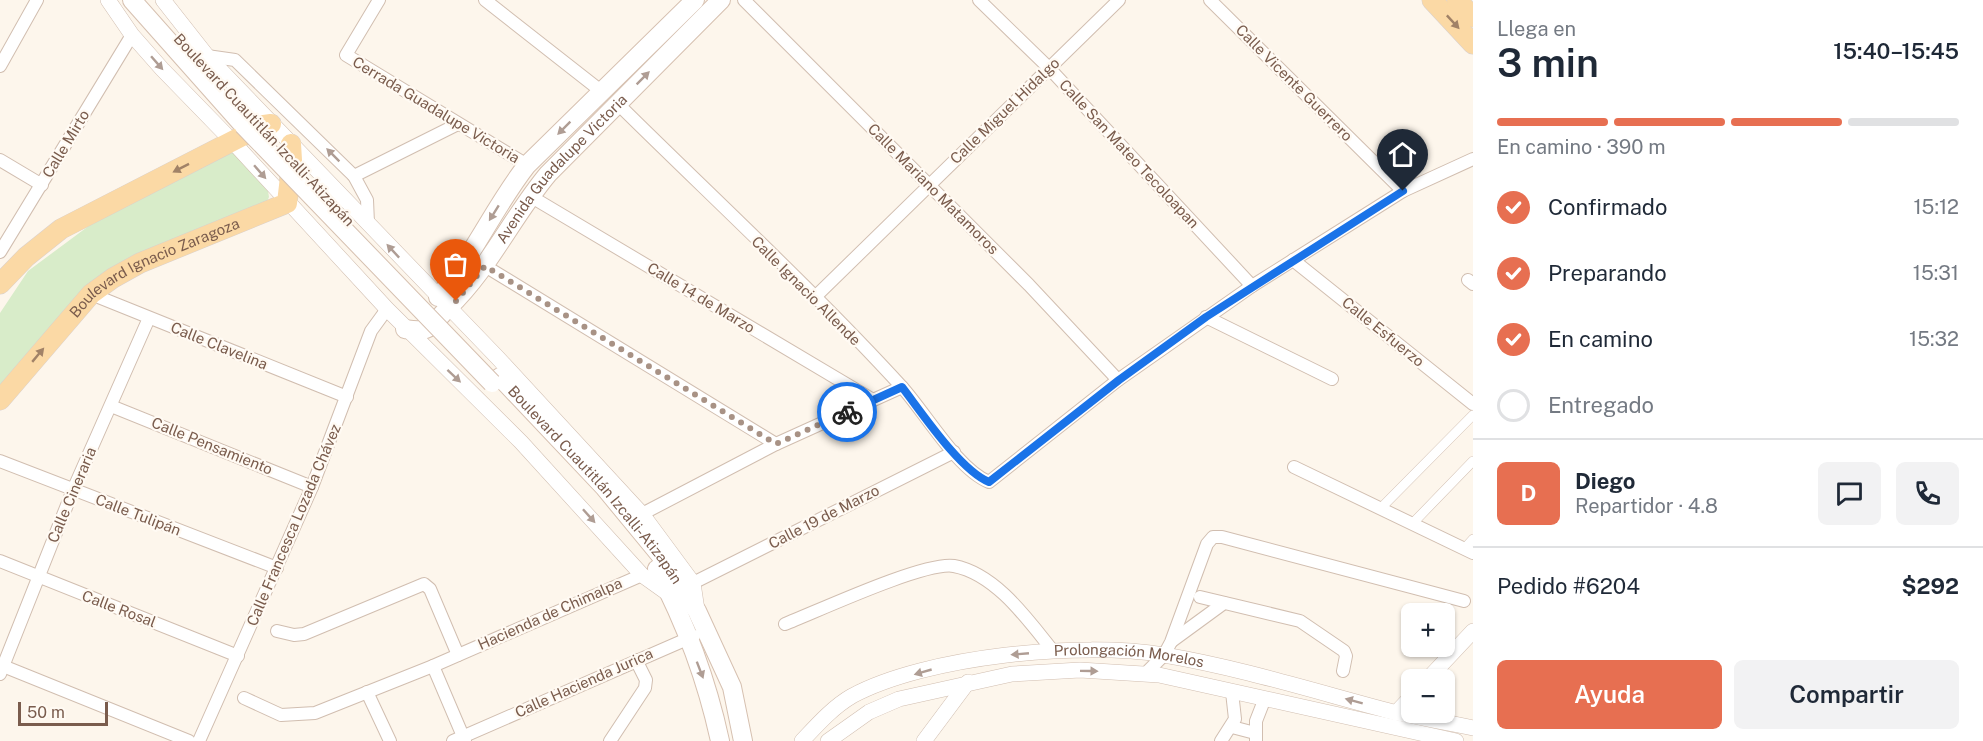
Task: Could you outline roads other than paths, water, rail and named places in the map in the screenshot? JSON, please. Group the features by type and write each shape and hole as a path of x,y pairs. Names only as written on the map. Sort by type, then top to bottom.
{"main road":[{"name":"Boulevard Cuautitlán Izcalli-Atizapán","path":"132,0 243,125 598,494 651,563 697,611 732,687 743,741"},
{"name":"Boulevard Cuautitlán Izcalli-Atizapán","path":"147,0 251,119 604,488 671,596 711,698 720,741"},
{"name":"Avenida Guadalupe Victoria","path":"405,329 413,331 428,328 458,272 510,186 527,165 695,0"},
{"name":"Avenida Guadalupe Victoria","path":"443,302 485,266 530,196 721,0"},
{"path":"1432,0 1473,45"},
{"path":"1457,0 1473,17"},
{"path":"0,284 26,257 61,230 264,125 271,124"},
{"path":"287,203 292,160 291,144"},
{"name":"Boulevard Ignacio Zaragoza","path":"0,400 91,294 140,263 287,203"}],"street":[{"path":"0,66 38,0"},
{"path":"108,0 132,35 405,329 521,442 651,563"},
{"path":"163,0 207,56 642,514 693,583 697,611"},
{"name":"Cerrada Guadalupe Victoria","path":"379,0 345,55 527,165"},
{"path":"484,0 601,91"},
{"name":"Calle Mariano Matamoros","path":"744,0 1029,285 1119,380"},
{"name":"Calle San Mateo Tecoloapan","path":"979,0 1049,68 1252,286"},
{"name":"Calle Miguel Hidalgo","path":"814,298 1119,0"},
{"name":"Calle Vicente Guerrero","path":"1210,0 1403,191"},
{"name":"Calle Mirto","path":"0,252 132,35"},
{"path":"207,56 235,60 354,176 367,200 368,223"},
{"name":"Calle Ignacio Allende","path":"618,104 902,387 954,452 982,479 989,482 1119,380"},
{"path":"354,176 458,124"},
{"path":"1119,380 1252,286 1403,191 1473,159"},
{"path":"0,160 42,185"},
{"name":"Calle 14 de Marzo","path":"530,196 873,400"},
{"name":"Calle Esfuerzo","path":"1293,260 1473,404"},
{"path":"485,266 776,444"},
{"name":"Calle Clavelina","path":"91,294 347,397"},
{"name":"Calle Francesca Lozada Chávez","path":"199,741 312,487 371,331 387,309"},
{"path":"1206,317 1332,379"},
{"name":"Calle Cineraria","path":"2,670 73,490 149,318"},
{"path":"642,514 776,444 902,387"},
{"name":"Calle Pensamiento","path":"111,406 312,487"},
{"path":"1381,508 1473,415"},
{"name":"Calle 19 de Marzo","path":"693,583 954,452"},
{"name":"Calle Tulipán","path":"0,461 277,568"},
{"path":"1413,523 1473,461"},
{"path":"1294,467 1469,551 1473,539"},
{"path":"1167,648 1207,544 1214,537 1222,537 1464,602"},
{"name":"Calle Rosal","path":"0,561 238,656"},
{"name":"Hacienda de Chimalpa","path":"244,698 281,715 296,716 315,713 458,655 651,563"},
{"path":"785,624 916,572 952,566 987,582 1009,600 1053,651"},
{"path":"277,631 294,636 304,634 424,584 430,589 458,655"},
{"path":"1200,597 1308,624 1344,651 1346,656 1343,671"},
{"path":"1146,674 1167,648 1224,603"},
{"name":"Calle Hacienda Jurica","path":"460,740 636,660 706,631"},
{"path":"1437,669 1473,631"},
{"name":"Prolongación Morelos","path":"802,741 834,709 868,688 944,666 1015,654 1167,648 1396,712 1473,728"},
{"path":"610,741 645,688 646,680 636,660"},
{"path":"432,666 460,740"},
{"path":"2,670 189,741"},
{"name":"Prolongación Morelos","path":"828,741 869,712 899,699 968,682 1034,672 1080,670 1146,674 1265,698 1432,739 1456,741"},
{"path":"924,741 968,682"},
{"path":"367,692 390,741"},
{"path":"1221,741 1232,727 1236,711 1232,692"},
{"path":"1232,727 1256,737 1258,715 1265,698"},
{"path":"1396,712 1401,707"}]}
